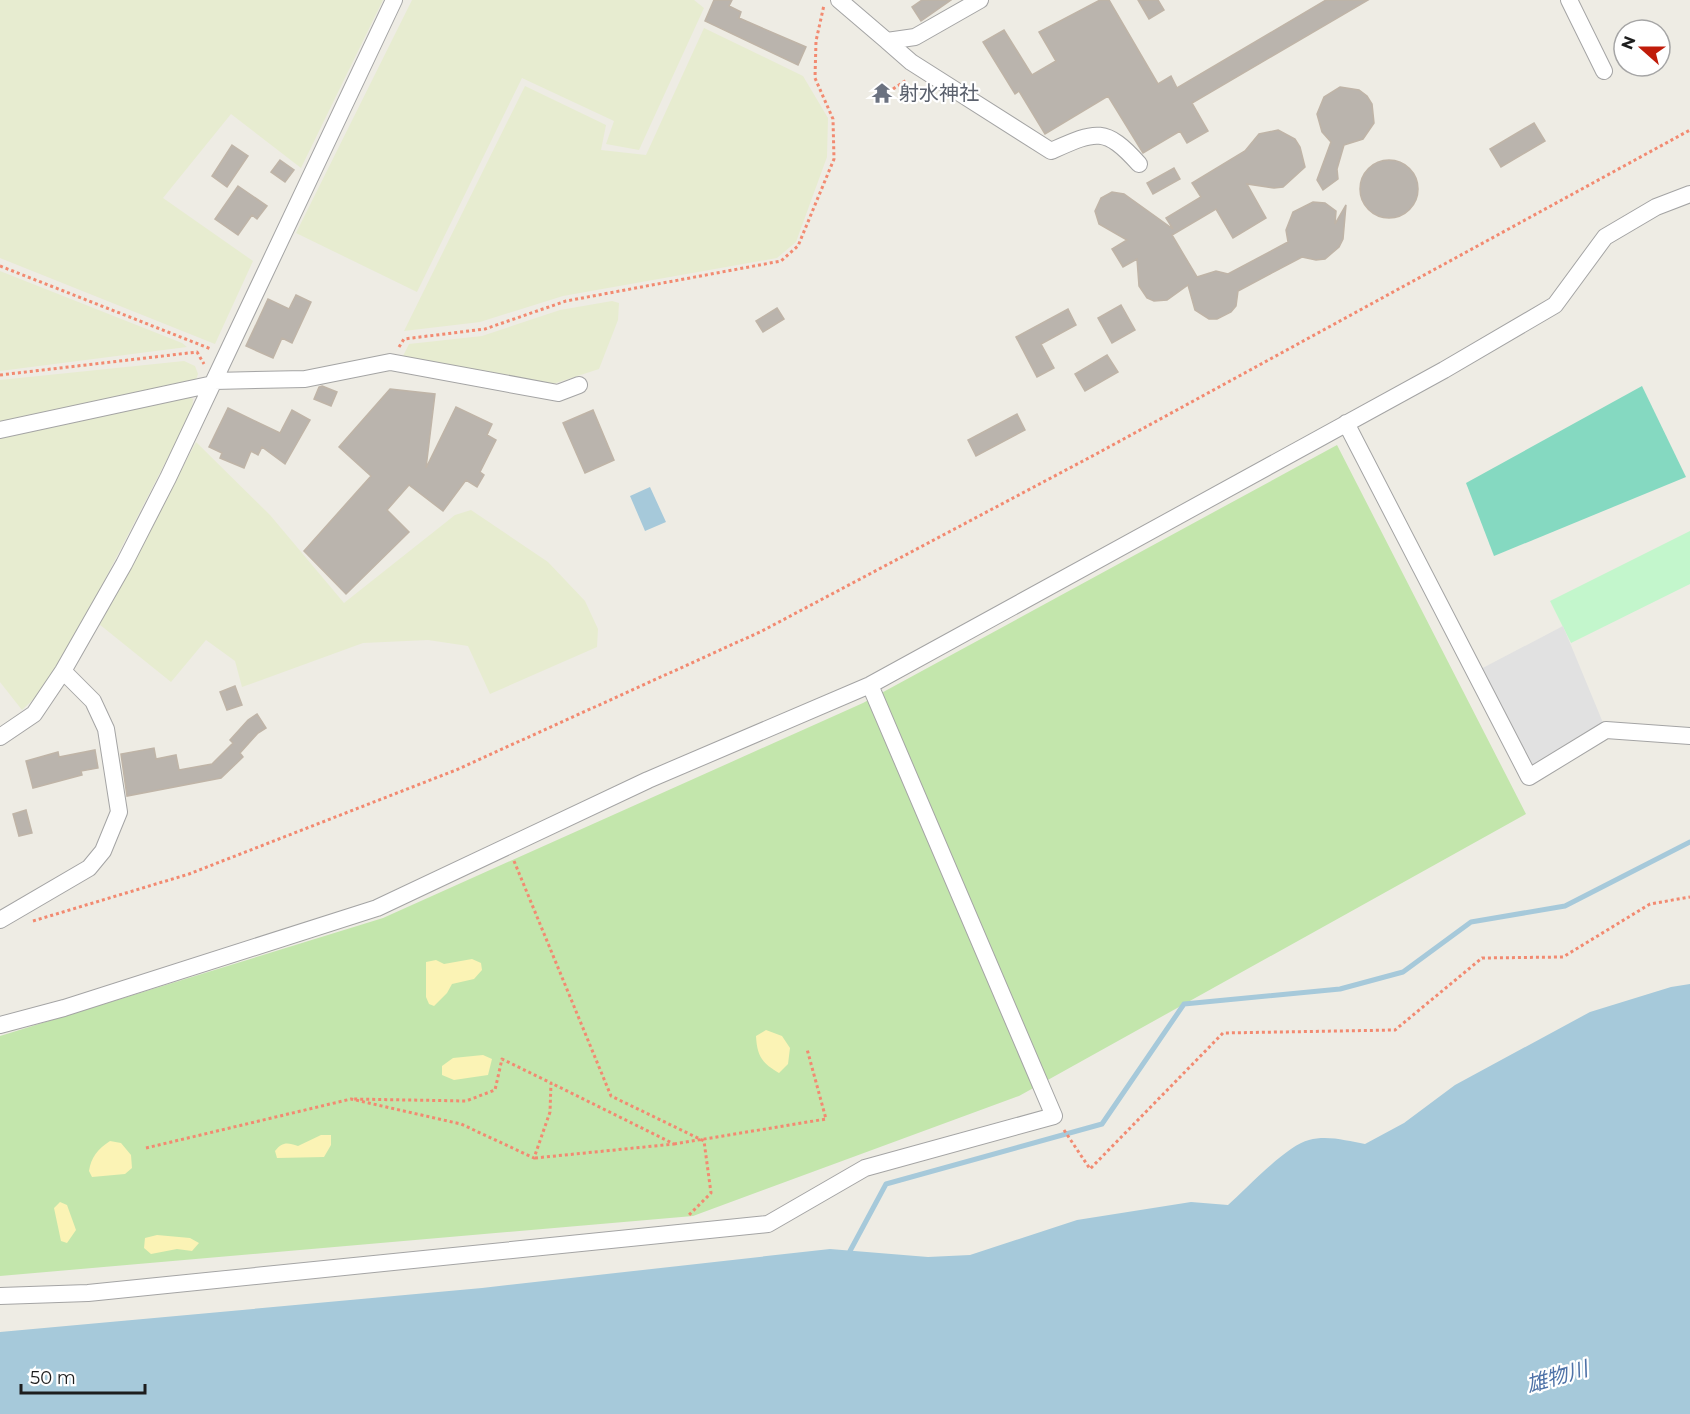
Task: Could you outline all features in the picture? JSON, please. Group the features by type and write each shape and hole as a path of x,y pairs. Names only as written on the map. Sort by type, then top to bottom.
{"street":[{"path":"0,737 34,714 63,671 124,564 394,0"},
{"path":"839,0 916,66 1051,151 1083,136 1107,137 1119,141 1139,164"},
{"path":"886,41 915,37 980,0"},
{"path":"1569,0 1604,71"},
{"path":"0,1025 64,1008 377,908 648,780 870,685 1555,305 1584,270 1605,237 1656,207 1690,194"},
{"path":"0,430 213,382 305,379 390,362 558,393 579,385"},
{"path":"1346,423 1529,777 1606,730 1690,736"},
{"path":"0,920 89,868 103,851 119,812 106,729 93,701 63,671"},
{"path":"0,1296 88,1293 768,1224 865,1168 1054,1116 870,685"}],"path":[{"path":"390,362 404,339 485,329 566,301 781,261 798,246 834,159 833,119 815,78 816,41 825,0"},
{"path":"22,924 189,874 456,770 762,631 1088,459 1690,130"},
{"path":"0,266 226,355"},
{"path":"0,375 197,352 213,382"},
{"path":"508,846 611,1096 704,1141"},
{"path":"1054,1116 1090,1169 1223,1033 1395,1030 1482,958 1563,957 1650,904 1690,897"},
{"path":"351,1099 461,1124 534,1158 704,1141 826,1119 807,1049"},
{"path":"146,1148 351,1099 466,1101 495,1090 502,1059 674,1144"},
{"path":"534,1158 550,1112 551,1083"},
{"path":"670,1234 711,1193 704,1141"}],"green space":[{"path":"0,0 383,0 301,168 231,114 163,198 253,261 215,344 0,258"},
{"path":"412,0 694,0 704,8 639,150 606,144 614,121 522,78 417,292 296,233"},
{"path":"704,28 803,76 828,118 827,157 796,242 777,258 563,296 480,322 404,331 525,86 606,125 601,150 646,155"},
{"path":"0,271 182,343 187,347 0,371"},
{"path":"612,301 619,303 618,320 599,369 553,384 402,358 409,344 482,336 560,310"},
{"path":"184,361 195,366 198,374 195,382 0,425 0,380"},
{"path":"1642,386 1686,477 1494,556 1466,483"},
{"path":"186,396 193,399 192,411 86,616 41,692 22,710 0,682 0,438"},
{"path":"196,442 270,515 344,603 455,515 471,510 548,562 585,601 598,629 597,647 490,694 468,646 428,640 363,643 242,687 235,661 206,640 171,682 99,624"},
{"path":"1337,445 1526,814 1019,1096 693,1216 0,1276 0,1036 383,918 863,703"},
{"path":"1690,531 1690,584 1571,643 1550,601"}],"sand":[{"path":"472,959 481,963 482,970 474,979 452,984 447,993 434,1006 429,1004 426,997 426,962 436,960 444,964"},
{"path":"766,1030 782,1036 790,1048 788,1064 779,1073 768,1066 759,1054 756,1036"},
{"path":"483,1055 492,1059 488,1075 454,1080 442,1075 442,1066 453,1058"},
{"path":"321,1135 331,1135 331,1145 324,1157 277,1158 275,1151 282,1144 298,1146"},
{"path":"110,1141 121,1143 131,1155 132,1168 125,1174 92,1177 89,1171 93,1157"},
{"path":"60,1202 67,1205 76,1230 67,1243 61,1241 54,1208"},
{"path":"157,1235 190,1238 199,1243 192,1251 177,1249 151,1254 144,1248 145,1238"}],"shaded area":[{"path":"1563,626 1606,730 1529,777 1475,672"}],"water":[{"path":"650,487 666,522 645,531 630,496"},
{"name":"雄物川","path":"1690,984 1690,1414 0,1414 0,1332 482,1288 830,1249 928,1257 970,1255 1077,1220 1191,1202 1228,1205 1278,1159 1300,1144 1323,1138 1365,1144 1404,1123 1455,1085 1590,1012 1671,987"}],"building":[{"path":"714,0 732,0 729,6 741,12 739,18 806,47 798,65 705,21"},
{"path":"922,0 951,0 921,21 912,7"},
{"path":"1100,0 1109,0 1158,84 1171,76 1177,88 1326,0 1368,0 1192,103 1208,131 1187,143 1180,131 1143,153 1108,96 1045,134 1019,91 1015,94 983,42 1004,30 1032,75 1056,61 1039,32"},
{"path":"1138,0 1158,0 1164,10 1149,19"},
{"path":"1340,87 1359,90 1367,96 1372,104 1374,123 1363,139 1344,145 1337,169 1338,179 1323,190 1317,180 1331,142 1322,132 1317,114 1324,97"},
{"path":"1534,123 1545,141 1501,167 1490,149"},
{"path":"1278,130 1295,139 1300,147 1305,167 1283,187 1247,184 1266,218 1233,238 1216,209 1172,235 1197,277 1216,271 1228,274 1288,242 1286,230 1293,212 1313,202 1325,203 1336,211 1335,224 1346,205 1343,239 1339,247 1325,259 1302,257 1238,291 1236,306 1231,312 1217,319 1209,319 1195,310 1188,285 1167,300 1154,301 1147,298 1139,286 1137,259 1123,267 1112,249 1127,240 1099,224 1095,211 1101,198 1112,192 1124,194 1173,229 1166,218 1201,197 1192,183 1245,151 1259,134"},
{"path":"232,145 248,156 227,187 212,176"},
{"path":"280,160 294,170 285,182 271,172"},
{"path":"1389,160 1400,162 1413,173 1418,189 1416,200 1405,213 1389,218 1378,216 1365,205 1360,189 1362,178 1373,165"},
{"path":"1174,168 1180,179 1153,194 1147,183"},
{"path":"238,186 267,206 257,219 252,215 238,235 215,219"},
{"path":"296,295 311,302 292,343 282,338 273,358 246,346 268,299 289,309"},
{"path":"1121,305 1135,330 1112,343 1098,318"},
{"path":"777,308 784,319 763,332 756,321"},
{"path":"1068,309 1076,325 1041,344 1054,368 1037,377 1016,337"},
{"path":"1107,355 1118,372 1085,391 1075,374"},
{"path":"319,387 337,392 331,406 314,399"},
{"path":"390,389 435,394 426,468 456,407 492,424 487,435 496,440 480,472 484,475 477,487 466,480 443,511 409,485 387,510 409,532 346,594 304,551 371,476 339,447"},
{"path":"228,408 280,433 292,410 310,420 285,464 262,447 258,455 251,451 244,468 220,458 222,453 209,447"},
{"path":"593,410 614,460 585,473 563,423"},
{"path":"1017,414 1025,430 976,456 968,440"},
{"path":"235,686 242,705 227,710 220,692"},
{"path":"257,714 266,728 258,733 240,753 243,757 221,778 127,796 121,754 154,748 156,759 176,755 179,770 212,764 233,743 230,740 248,720"},
{"path":"95,750 98,768 81,771 82,775 33,788 26,761 58,752 59,757"},
{"path":"26,810 32,833 19,836 13,814"}],"waterway":[{"path":"850,1251 886,1184 1102,1124 1184,1004 1340,989 1403,972 1471,922 1565,906 1690,842"}],"place":[{"name":"射水神社","path":"882,93"}]}
